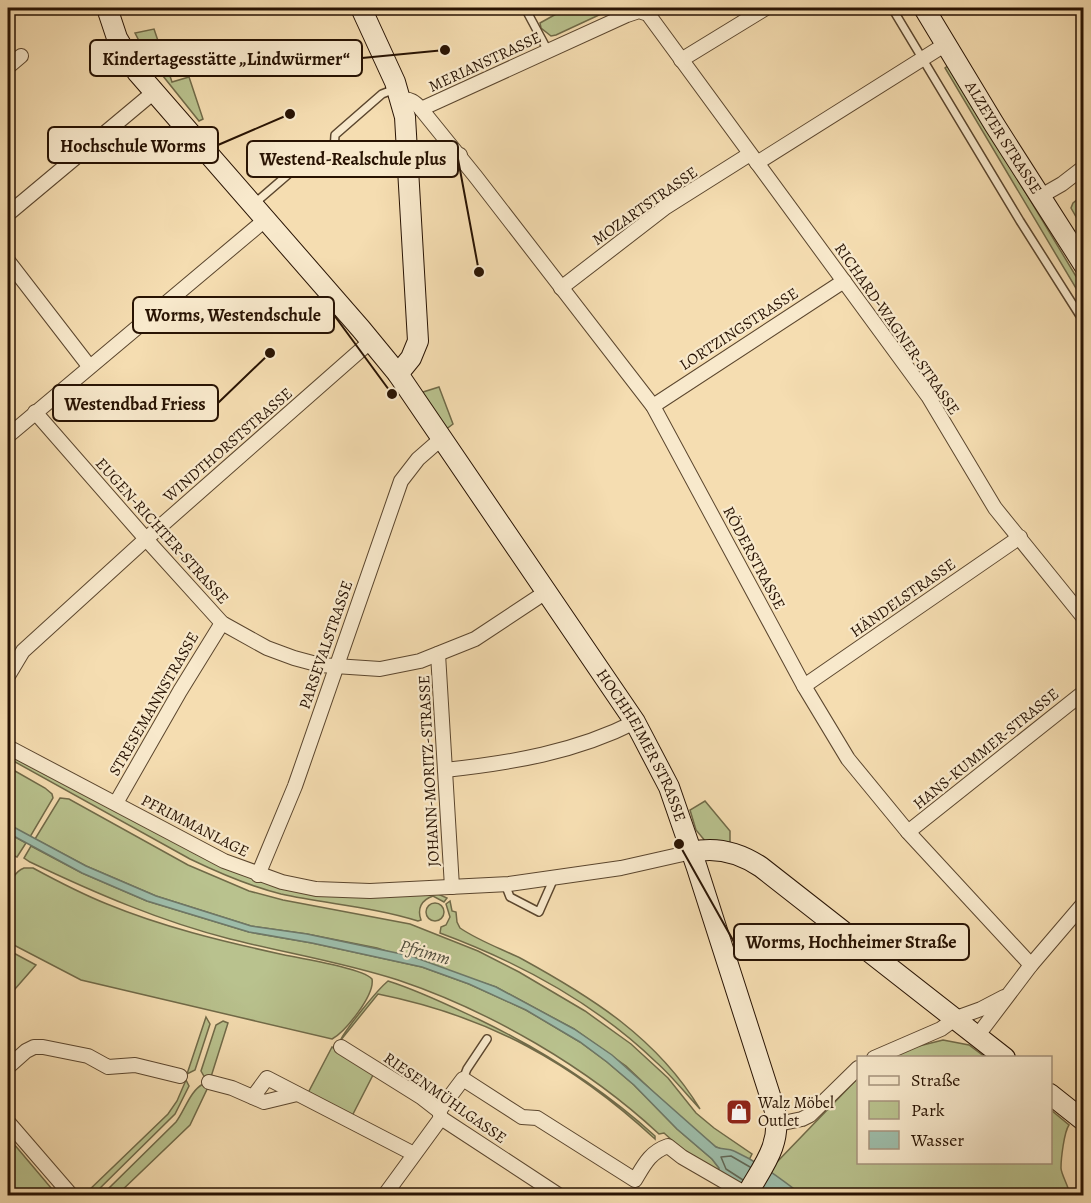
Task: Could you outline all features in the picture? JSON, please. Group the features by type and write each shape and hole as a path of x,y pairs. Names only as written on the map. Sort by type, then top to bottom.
{"street":[{"name":"HOCHHEIMER STRASSE","path":"107,8 129,61 398,374 635,723 669,786 778,1124"},
{"path":"361,8 399,94 405,117 418,340 411,358 398,374"},
{"path":"681,60 766,8"},
{"name":"ALZEYER STRASSE","path":"924,8 1083,265"},
{"name":"RICHARD-WAGNER-STRASSE","path":"627,15 639,11 648,14 928,396 995,508 1083,618"},
{"name":"MERIANSTRASSE","path":"422,109 627,15"},
{"name":"MOZARTSTRASSE","path":"561,288 666,207 753,159 946,44"},
{"path":"8,67 21,56"},
{"path":"8,214 154,92"},
{"name":"RÖDERSTRASSE","path":"399,94 422,109 460,155 654,406 804,686 848,759 908,832 1031,965"},
{"path":"408,167 427,155 437,153 460,155"},
{"path":"1041,196 1062,184 1083,167"},
{"path":"8,436 265,220"},
{"path":"8,261 89,366"},
{"name":"LORTZINGSTRASSE","path":"654,406 843,281"},
{"name":"WINDTHORSTSTRASSE","path":"8,676 12,658 23,651 146,539 372,341"},
{"name":"EUGEN-RICHTER-STRASSE","path":"35,412 222,622 267,648 294,658 336,666 380,669 420,661 476,639 546,592"},
{"name":"PARSEVALSTRASSE","path":"258,874 296,786 401,481 418,459 442,438"},
{"name":"HÄNDELSTRASSE","path":"804,686 1020,537"},
{"name":"STRESEMANNSTRASSE","path":"116,803 222,622"},
{"name":"JOHANN-MORITZ-STRASSE","path":"438,654 452,887"},
{"name":"HANS-KUMMER-STRASSE","path":"908,832 1083,692"},
{"path":"446,770 527,759 581,744 635,723"},
{"name":"PFRIMMANLAGE","path":"8,747 203,851 258,874 297,886 333,891 370,891 506,884 621,868 692,852"},
{"path":"692,852 716,850 747,858 1003,1056"},
{"path":"978,1035 1031,965 1083,903"},
{"path":"879,1056 941,1029 956,1018 995,1003 1010,993"},
{"path":"8,1067 26,1051 43,1047 88,1056 108,1067 135,1065 180,1076"},
{"name":"RIESENMÜHLGASSE","path":"340,1047 421,1097 440,1115 560,1196"},
{"path":"384,1196 463,1079 522,1117 537,1118 635,1180 649,1158 658,1149 668,1146 682,1157 746,1194 774,1145 778,1124 810,1115 857,1069"},
{"path":"253,1097 267,1078 414,1154"},
{"path":"210,1082 232,1088 264,1102 297,1094"},
{"path":"1052,1096 1083,1121"},
{"path":"8,1122 69,1195"}],"lane":[{"path":"525,8 548,51"},
{"path":"892,8 1083,322"},
{"path":"252,205 299,165 322,163 334,151 335,135 382,94 399,94"},
{"path":"506,884 510,897 539,912 554,878"},
{"path":"463,1079 487,1039"}],"green space":[{"path":"567,8 614,8 556,35 551,36 541,28 540,23"},
{"path":"154,29 172,82 189,77 203,119 199,121 147,56 135,33"},
{"path":"949,65 1083,288 1083,300 945,68"},
{"path":"1083,195 1083,229 1071,208 1073,203"},
{"path":"439,387 453,424 445,430 420,393"},
{"path":"8,753 197,854 268,884 438,894 447,898 444,902 433,896 423,902 420,909 421,920 418,921 384,912 281,894 257,887 190,859 8,758"},
{"path":"8,767 52,794 53,798 30,837 8,824"},
{"path":"60,798 69,799 188,865 249,891 283,900 410,924 478,951 519,972 585,1011 631,1044 668,1078 696,1113 752,1154 749,1160 716,1147 683,1120 626,1066 574,1029 496,987 377,948 251,926 156,896 86,866 35,839"},
{"path":"705,801 730,831 730,846 706,842 696,830 690,810"},
{"path":"8,833 26,843 17,857 8,853"},
{"path":"31,846 82,873 147,901 249,932 422,967 469,984 526,1010 580,1042 607,1062 712,1159 719,1168 719,1172 685,1152 664,1133 659,1134 631,1109 569,1064 502,1025 467,1008 398,980 230,939 153,915 30,862 24,858"},
{"path":"24,868 33,868 128,912 192,933 356,971 372,979 372,986 364,1003 351,1021 332,1039 81,980 8,942 7,900 9,890 12,880"},
{"path":"450,901 452,911 456,912 460,928 522,959 574,989 622,1022 664,1061 700,1109 668,1073 633,1041 582,1003 527,971 440,933 441,927 446,925 450,917 446,904"},
{"path":"435,903 442,905 444,912 442,919 435,921 428,919 426,912 428,905"},
{"path":"8,950 36,965 8,997"},
{"path":"388,981 423,994 527,1044 593,1086 655,1136 655,1139 593,1087 527,1046 456,1015 418,1003 378,994 340,1041 362,1010"},
{"path":"206,1017 210,1024 195,1070 187,1074"},
{"path":"223,1021 228,1023 210,1080 205,1078 201,1071 216,1025"},
{"path":"943,1040 969,1045 984,1056 895,1056 911,1048"},
{"path":"332,1047 374,1073 352,1116 308,1093"},
{"path":"857,1079 857,1164 1052,1164 1052,1111 1069,1125 1064,1139 1061,1168 1070,1195 757,1196 776,1163"},
{"path":"186,1080 189,1086 175,1114 93,1195 84,1195 168,1114 177,1101"},
{"path":"203,1084 209,1085 190,1125 117,1195 101,1196 176,1122 191,1096"},
{"path":"8,1137 57,1195 8,1195"}],"water":[{"path":"8,824 86,866 156,896 251,926 307,934 411,956 496,987 574,1029 612,1055 716,1147 732,1150 752,1161 802,1195 761,1193 757,1195 719,1172 719,1168 712,1159 607,1062 580,1042 526,1010 469,984 422,967 249,932 147,901 82,873 8,833"}],"place":[{"name":"Kindertagesstätte „Lindwürmer“","path":"445,50"},
{"name":"Hochschule Worms","path":"290,114"},
{"name":"Westend-Realschule plus","path":"479,272"},
{"name":"Westendbad Friess","path":"270,353"},
{"name":"Worms, Westendschule","path":"392,394"},
{"name":"Worms, Hochheimer Straße","path":"679,844"},
{"name":"Walz Möbel Outlet","path":"739,1112"}],"water label":[{"name":"Pfrimm","path":"425,952"}]}
